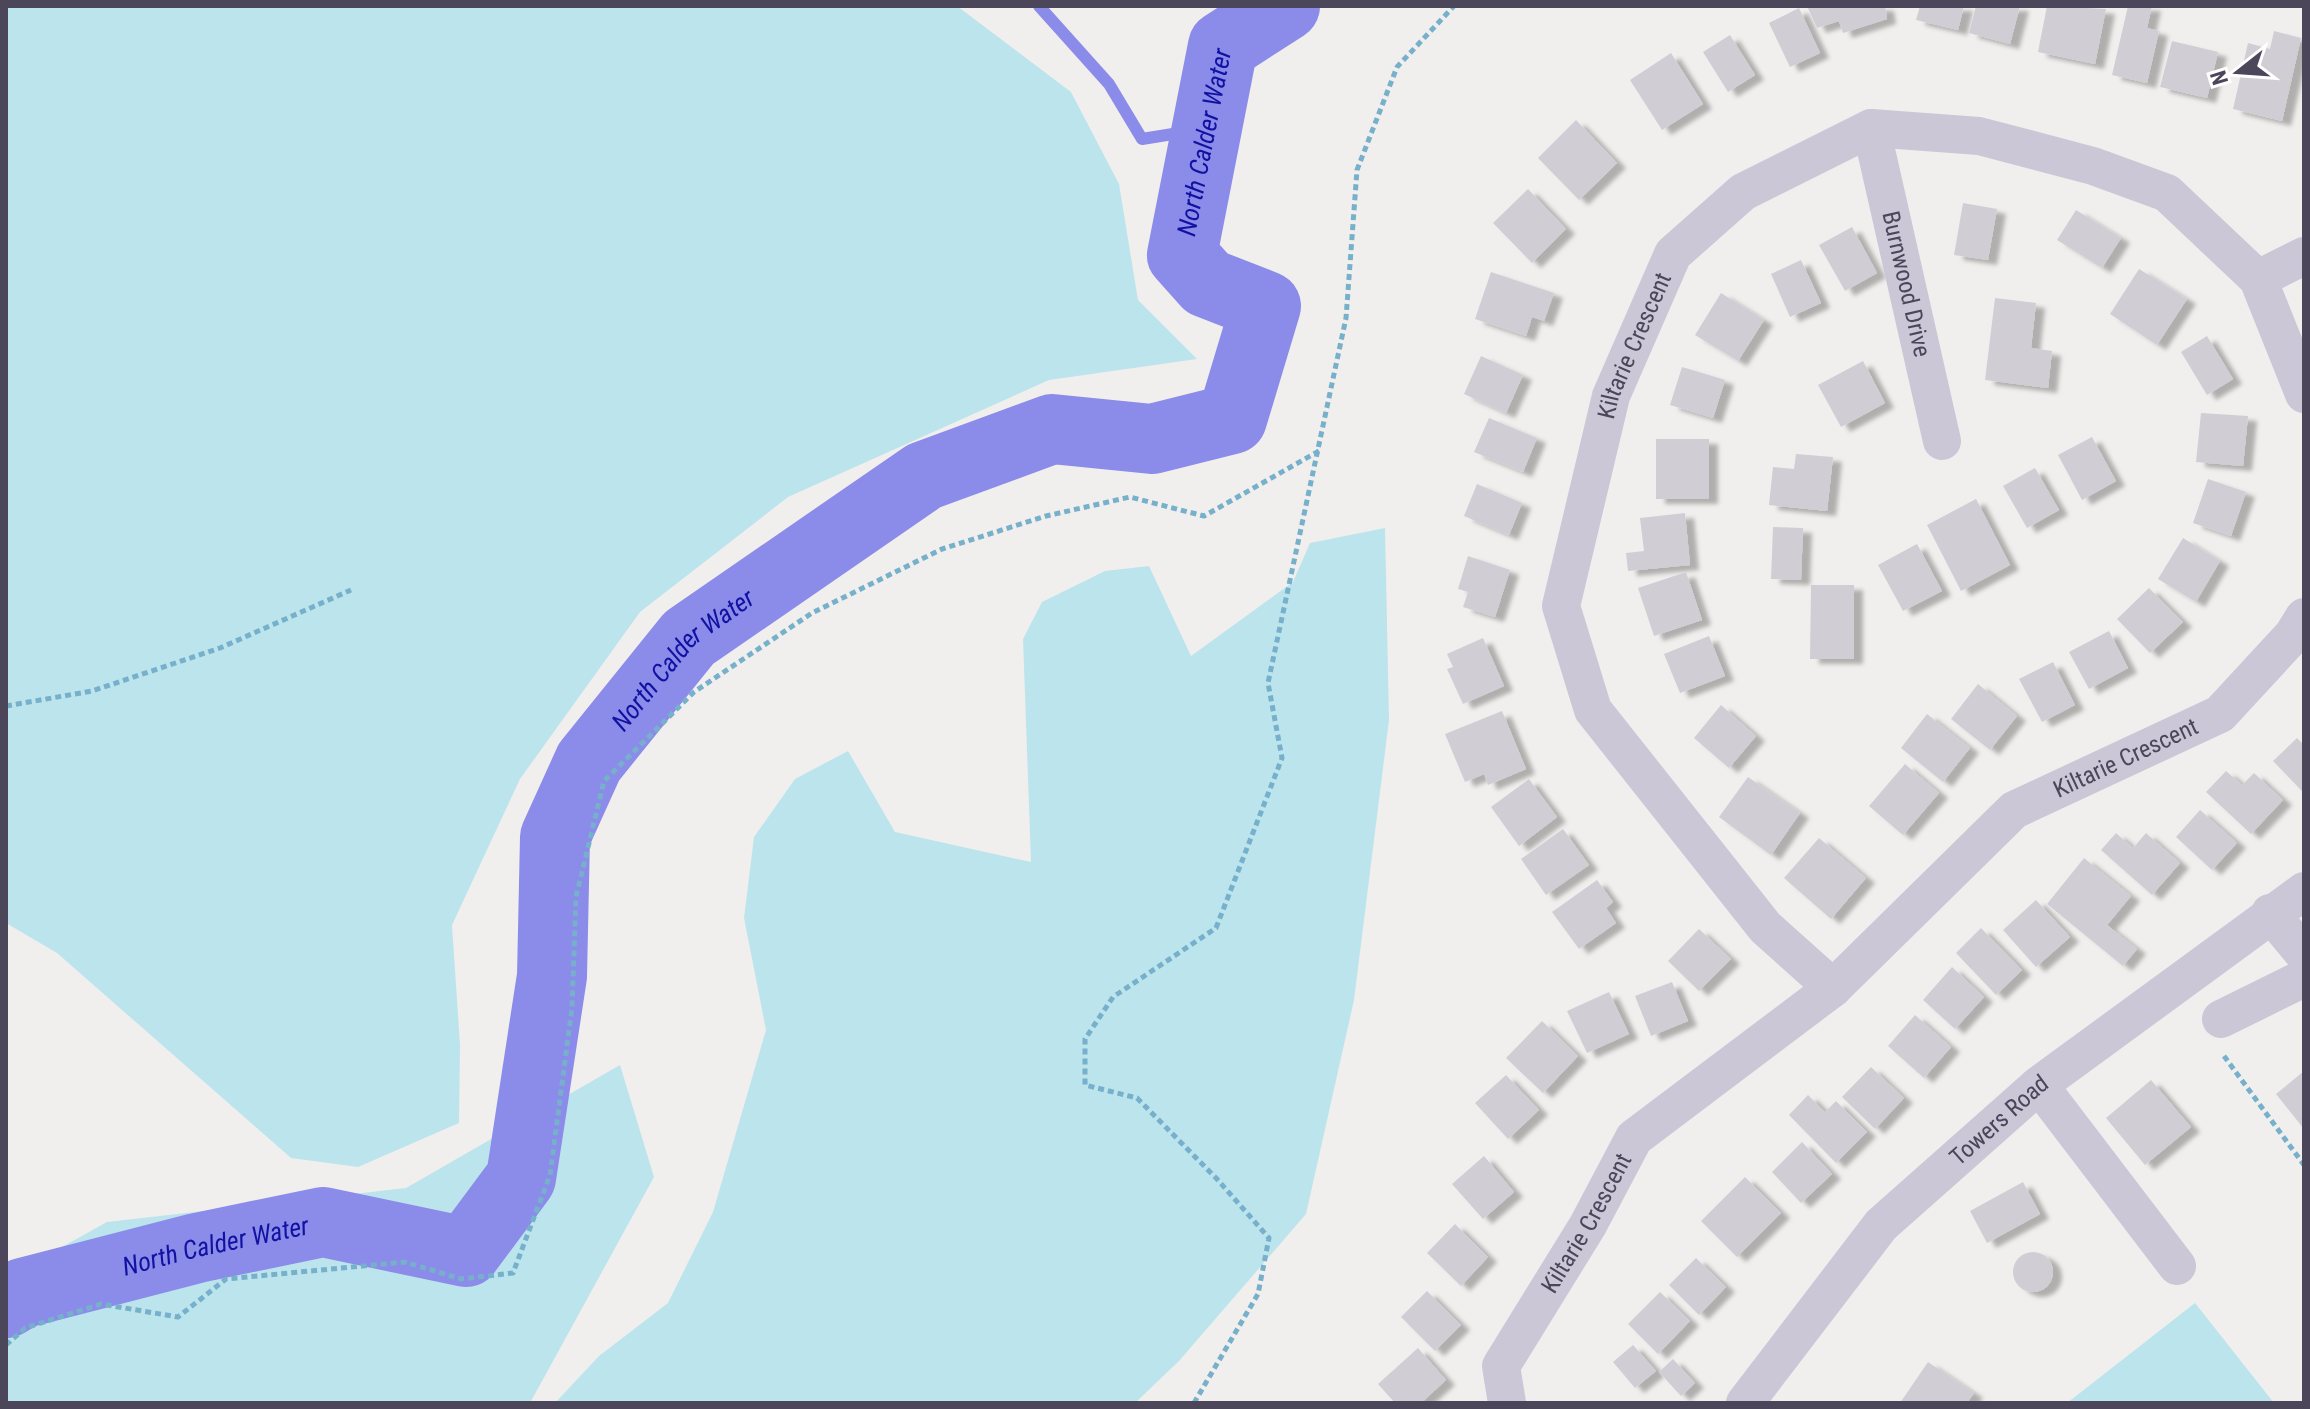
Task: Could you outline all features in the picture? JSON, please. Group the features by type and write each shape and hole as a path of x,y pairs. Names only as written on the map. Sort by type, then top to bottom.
{"street":[{"path":"1871,128 1979,136 2093,166 2167,193 2258,279 2304,394"},
{"name":"Burnwood Drive","path":"1871,128 1942,441"},
{"name":"Kiltarie Crescent","path":"1833,988 1765,927 1593,710 1561,606 1611,396 1673,254 1743,192 1871,128"},
{"path":"2258,279 2304,256"},
{"name":"Kiltarie Crescent","path":"1507,1403 1501,1366 1588,1225 1634,1138 1833,988 2014,810 2220,714 2293,635 2304,617"},
{"name":"Towers Road","path":"1763,1397 1881,1225 2039,1085 2304,891"},
{"path":"2270,913 2304,954"},
{"path":"2221,1019 2304,978"},
{"path":"2039,1085 2177,1266"}],"path":[{"path":"1194,1403 1258,1294 1269,1238 1217,1179 1137,1098 1085,1085 1085,1039 1113,997 1216,928 1282,758 1268,683 1346,318 1357,170 1397,67 1454,6"},
{"path":"6,1345 25,1328 101,1304 178,1317 226,1279 405,1262 461,1279 513,1273 550,1175 572,1008 576,897 604,781 694,692 812,613 942,549 1046,516 1130,497 1204,516 1319,451"},
{"path":"6,706 92,691 220,648 351,590"},
{"path":"2221,1019 2217,1047 2304,1165"}],"shaded area":[{"path":"6,6 957,6 1071,92 1119,184 1138,300 1197,359 1049,380 788,497 640,612 520,779 452,925 460,1045 459,1123 358,1167 291,1158 57,953 6,923"},
{"path":"1385,528 1389,720 1354,1000 1306,1214 1179,1361 1135,1403 555,1403 599,1356 668,1303 713,1212 766,1030 744,918 754,837 795,779 848,751 895,832 1031,862 1023,639 1042,602 1105,571 1149,566 1191,656 1293,582 1310,543"},
{"path":"620,1065 654,1177 530,1403 6,1403 6,1278 107,1222 406,1188"},
{"path":"2195,1303 2274,1403 2067,1403"}],"building":[{"path":"1807,6 1885,6 1887,19 1843,33 1839,21 1817,28"},
{"path":"1920,6 1964,6 1958,30 1916,20"},
{"path":"1976,6 2020,6 2010,44 1969,33"},
{"path":"2047,6 2106,9 2095,64 2038,52"},
{"path":"2128,6 2152,6 2147,28 2159,31 2147,83 2112,75"},
{"path":"1799,8 1820,53 1790,67 1769,23"},
{"path":"2274,31 2301,38 2282,121 2233,109 2248,43 2270,49"},
{"path":"1730,35 1755,75 1728,92 1703,52"},
{"path":"2172,41 2218,52 2207,98 2160,87"},
{"path":"1671,53 1703,104 1662,130 1630,80"},
{"path":"1576,120 1617,163 1579,200 1538,158"},
{"path":"1528,189 1566,229 1532,263 1493,223"},
{"path":"1963,203 1997,209 1988,260 1954,255"},
{"path":"2076,210 2121,238 2102,268 2057,240"},
{"path":"1852,227 1877,273 1845,291 1819,245"},
{"path":"1801,260 1821,303 1790,317 1771,274"},
{"path":"2139,269 2187,299 2157,345 2110,314"},
{"path":"1491,272 1554,293 1544,321 1532,317 1526,336 1475,319"},
{"path":"1721,293 1764,320 1738,361 1695,335"},
{"path":"1995,298 2036,303 2031,348 2052,351 2048,388 1985,380"},
{"path":"2207,336 2233,379 2207,395 2181,352"},
{"path":"1481,356 1523,375 1506,413 1464,394"},
{"path":"1863,361 1885,403 1841,427 1818,385"},
{"path":"1682,367 1725,380 1713,418 1670,405"},
{"path":"2201,413 2248,416 2243,466 2196,462"},
{"path":"1489,418 1537,438 1523,472 1474,452"},
{"path":"2092,437 2116,481 2082,500 2058,455"},
{"path":"1656,439 1709,439 1709,499 1656,499"},
{"path":"1796,454 1833,457 1827,511 1769,505 1773,467 1794,469"},
{"path":"2035,468 2059,510 2027,528 2003,486"},
{"path":"2208,479 2246,492 2231,536 2193,523"},
{"path":"1477,484 1522,503 1509,535 1464,516"},
{"path":"1976,499 2010,565 1961,591 1927,525"},
{"path":"1685,513 1690,565 1628,571 1626,553 1644,551 1640,518"},
{"path":"1773,527 1803,528 1801,580 1771,579"},
{"path":"2183,538 2220,561 2196,602 2158,579"},
{"path":"1917,544 1942,591 1903,611 1878,565"},
{"path":"1468,556 1510,570 1495,617 1463,607 1468,592 1458,589"},
{"path":"1686,572 1702,620 1654,636 1638,588"},
{"path":"1811,585 1854,585 1854,659 1810,659"},
{"path":"2149,588 2183,622 2150,653 2117,619"},
{"path":"2109,631 2128,668 2089,689 2069,652"},
{"path":"1709,636 1725,676 1680,693 1664,654"},
{"path":"1483,638 1504,686 1463,704 1447,669 1453,667 1447,654"},
{"path":"2053,662 2075,705 2042,722 2019,679"},
{"path":"1978,684 2017,716 1990,750 1951,719"},
{"path":"1721,705 1756,736 1729,768 1694,738"},
{"path":"1502,711 1526,769 1488,785 1484,774 1465,782 1445,734"},
{"path":"1927,714 1970,748 1943,782 1901,748"},
{"path":"2297,738 2304,745 2302,791 2273,761"},
{"path":"1905,764 1939,793 1903,835 1869,806"},
{"path":"2226,771 2242,785 2254,773 2283,800 2251,834 2206,792"},
{"path":"1748,777 1800,813 1771,855 1719,817"},
{"path":"1529,779 1557,817 1519,846 1491,807"},
{"path":"2200,810 2237,843 2212,870 2176,837"},
{"path":"1563,829 1589,865 1546,895 1521,859"},
{"path":"2116,833 2133,848 2146,833 2180,863 2152,895 2101,850"},
{"path":"1819,838 1866,878 1831,919 1784,878"},
{"path":"2084,858 2131,896 2107,925 2137,949 2123,966 2047,904"},
{"path":"1597,880 1613,902 1606,908 1616,923 1579,949 1552,912"},
{"path":"2036,900 2070,937 2036,967 2003,930"},
{"path":"1981,928 2022,970 1996,995 1956,953"},
{"path":"1699,929 1731,959 1699,991 1668,961"},
{"path":"1952,967 1984,997 1955,1029 1923,1000"},
{"path":"1672,982 1688,1021 1651,1036 1635,996"},
{"path":"1609,992 1629,1034 1587,1053 1567,1011"},
{"path":"1915,1015 1951,1047 1924,1078 1888,1046"},
{"path":"1542,1021 1578,1056 1543,1093 1506,1058"},
{"path":"1871,1067 1904,1098 1875,1129 1842,1097"},
{"path":"2304,1071 2304,1129 2276,1094"},
{"path":"1506,1075 1539,1110 1508,1139 1475,1103"},
{"path":"2151,1080 2191,1127 2145,1165 2106,1118"},
{"path":"1808,1095 1825,1112 1836,1101 1867,1132 1836,1163 1789,1115"},
{"path":"1802,1142 1832,1174 1801,1203 1772,1172"},
{"path":"1484,1156 1514,1192 1483,1219 1452,1184"},
{"path":"1745,1177 1781,1213 1737,1257 1701,1221"},
{"path":"2023,1182 2040,1214 1987,1243 1970,1211"},
{"path":"1455,1224 1488,1257 1461,1286 1427,1253"},
{"path":"2033,1252 2047,1258 2053,1272 2047,1286 2033,1292 2019,1286 2013,1272 2019,1258"},
{"path":"1696,1258 1726,1287 1699,1315 1669,1285"},
{"path":"1427,1291 1461,1325 1435,1351 1401,1317"},
{"path":"1660,1292 1690,1321 1658,1354 1628,1324"},
{"path":"1633,1345 1656,1371 1635,1388 1613,1362"},
{"path":"1418,1348 1446,1380 1421,1403 1395,1403 1378,1384"},
{"path":"1673,1359 1695,1383 1681,1396 1659,1372"},
{"path":"1928,1362 1974,1393 1967,1403 1900,1403"}],"waterway":[{"path":"1039,6 1109,84 1142,139 1204,129"},
{"name":"North Calder Water","path":"6,1303 23,1293 197,1248 323,1222 466,1252 521,1178 552,976 555,837 589,762 689,638 924,476 1052,429 1152,439 1232,419 1266,306 1207,283 1182,255 1223,46 1285,6"}]}
